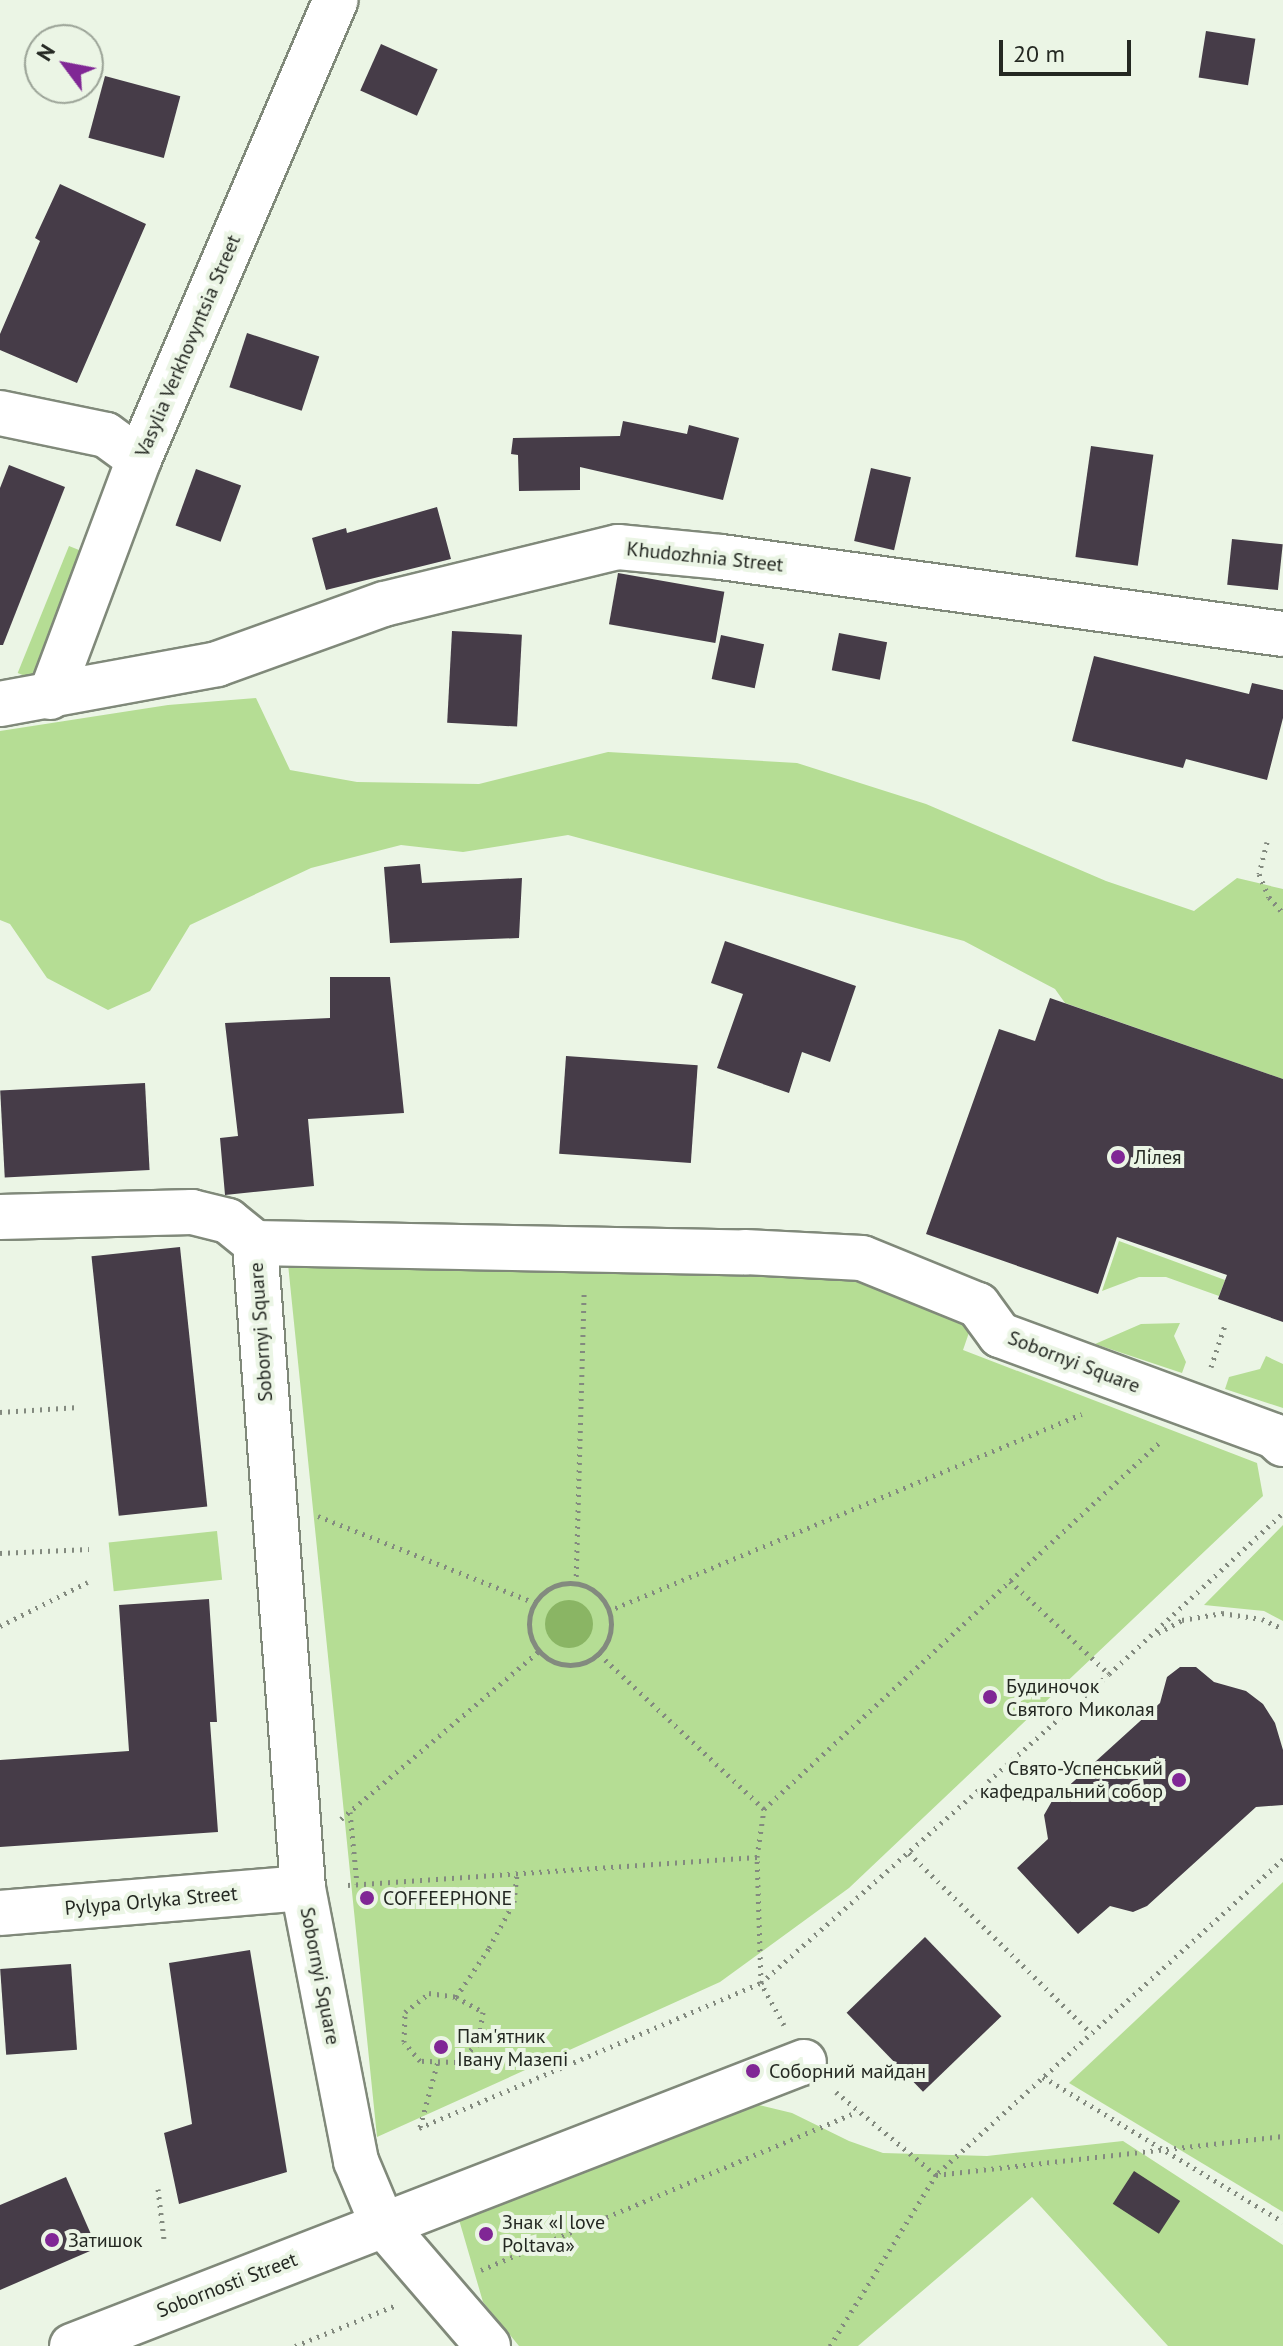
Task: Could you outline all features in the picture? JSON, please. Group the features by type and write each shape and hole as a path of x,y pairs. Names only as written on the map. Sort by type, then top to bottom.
{"street":[{"name":"Vasylia Verkhovyntsia Street","path":"50,697 139,459 336,0"},
{"path":"0,413 106,435 139,459"},
{"name":"Khudozhnia Street","path":"0,704 217,664 384,604 618,547 737,559 1283,634"},
{"path":"0,1217 192,1212 228,1221 255,1243"},
{"name":"Sobornyi Square","path":"488,2346 382,2223 356,2161 303,1888 255,1243 862,1258 978,1305 1000,1335 1274,1436 1283,1444"},
{"name":"Pylypa Orlyka Street","path":"0,1913 303,1888"},
{"name":"Sobornosti Street","path":"72,2346 382,2223 804,2062"}],"path":[{"path":"1267,842 1259,874 1269,897 1283,913"},
{"path":"576,1584 585,1249"},
{"path":"1226,1322 1197,1407 764,1809 757,1857 761,1983 804,2062 857,2112 936,2175 1158,2147 1283,2136"},
{"path":"608,1611 1142,1389"},
{"path":"0,1412 79,1407"},
{"path":"438,2061 419,2128 761,1983 1147,1640 1283,1513"},
{"path":"313,1514 535,1603"},
{"path":"0,1553 89,1549"},
{"path":"1010,1581 1109,1674"},
{"path":"0,1626 88,1582"},
{"path":"576,1584 596,1593 608,1611 611,1629 598,1653 589,1660 568,1666 546,1658 539,1651 528,1625 535,1603 548,1589 576,1584"},
{"path":"1147,1640 1182,1620 1202,1614 1242,1615 1283,1629"},
{"path":"332,1827 539,1651"},
{"path":"598,1653 764,1809"},
{"path":"350,1811 357,1884"},
{"path":"909,1853 1091,2033"},
{"path":"303,1888 757,1857"},
{"path":"830,2346 936,2175 1283,1859"},
{"path":"456,1997 489,1948 514,1902 517,1873"},
{"path":"429,1993 456,1997 483,2012 478,2044 456,2062 420,2061 404,2042 405,2012 429,1993"},
{"path":"1043,2077 1283,2222"},
{"path":"295,2346 857,2112"},
{"path":"158,2189 164,2239"}],"shaded area":[{"path":"69,546 94,556 43,683 18,673"},
{"path":"256,698 290,770 357,782 479,784 608,752 797,763 926,804 1106,881 1194,911 1237,878 1283,889 1283,1079 1065,1003 1055,989 964,941 568,835 463,852 401,845 311,868 190,925 150,991 108,1010 47,978 10,924 0,920 0,731 168,705"},
{"path":"1119,1241 1225,1280 1219,1296 1166,1277 1139,1277 1102,1291"},
{"path":"288,1264 858,1270 974,1318 963,1350 1257,1463 1263,1496 849,1888 720,1982 377,2137"},
{"path":"1180,1323 1174,1336 1186,1362 1182,1373 1095,1344 1141,1324"},
{"path":"1266,1356 1283,1364 1283,1408 1225,1389 1229,1377 1260,1369"},
{"path":"1283,1525 1283,1621 1264,1611 1204,1605"},
{"path":"217,1531 222,1580 114,1591 109,1542"},
{"path":"569,1600 578,1601 586,1607 592,1615 592,1633 586,1641 578,1647 569,1648 560,1647 552,1641 546,1633 545,1624 546,1615 552,1607 560,1601"},
{"path":"1283,1882 1283,2212 1069,2083"},
{"path":"743,2101 792,2113 849,2141 883,2153 987,2156 1123,2141 1283,2245 1283,2346 1168,2346 1032,2197 858,2346 519,2346 483,2302 455,2206"}],"building":[{"path":"1206,31 1255,39 1248,85 1199,77"},
{"path":"381,44 438,69 417,116 360,91"},
{"path":"105,76 180,96 164,158 88,138 97,104 104,104"},
{"path":"60,184 146,224 77,383 0,350 0,334 40,241 35,238"},
{"path":"247,333 319,356 302,411 229,387"},
{"path":"623,421 687,434 689,425 739,438 723,500 580,467 580,490 519,491 518,455 511,454 513,438 620,436"},
{"path":"1091,446 1153,455 1138,566 1075,557"},
{"path":"9,465 65,487 3,645 0,645 0,488"},
{"path":"871,468 911,477 894,550 854,541"},
{"path":"196,469 241,485 221,542 175,525"},
{"path":"437,507 451,559 326,590 312,538 346,528 347,533"},
{"path":"1232,539 1283,544 1278,590 1227,585"},
{"path":"618,573 724,592 715,643 609,624"},
{"path":"452,631 522,635 517,727 447,723"},
{"path":"839,633 887,642 880,680 832,670"},
{"path":"721,635 764,644 755,688 712,679"},
{"path":"1094,656 1249,694 1252,683 1283,690 1283,718 1267,780 1186,759 1183,768 1072,741"},
{"path":"420,864 422,883 522,878 519,938 390,943 384,867"},
{"path":"725,941 856,986 830,1062 802,1052 789,1093 717,1068 743,994 711,983"},
{"path":"330,977 390,977 404,1113 308,1119 314,1186 225,1195 220,1138 238,1136 225,1023 330,1018"},
{"name":"Лілея","path":"1050,998 1283,1079 1283,1322 1218,1299 1227,1275 1117,1237 1098,1294 926,1234 999,1029 1035,1041"},
{"path":"566,1056 698,1065 691,1163 559,1154"},
{"path":"145,1083 150,1170 5,1177 0,1091"},
{"path":"180,1247 207,1507 119,1516 91,1256"},
{"path":"209,1599 217,1722 210,1722 218,1832 0,1847 0,1760 129,1751 119,1605"},
{"name":"Свято-Успенський кафедральний собор","path":"1180,1667 1196,1667 1214,1682 1246,1691 1263,1704 1275,1723 1283,1750 1283,1805 1256,1807 1147,1906 1133,1912 1110,1906 1078,1934 1017,1868 1048,1839 1044,1815 1052,1801 1160,1703 1167,1677"},
{"path":"925,1937 1001,2016 923,2092 847,2013"},
{"path":"250,1950 287,2172 179,2204 164,2133 192,2124 169,1963"},
{"path":"71,1964 77,2050 6,2055 0,1969"},
{"path":"1134,2171 1180,2201 1159,2234 1113,2204"},
{"path":"66,2177 97,2248 0,2290 0,2205"}],"place":[{"name":"Лілея","path":"1118,1157"},
{"name":"Будиночок Святого Миколая","path":"990,1697"},
{"name":"Свято-Успенський кафедральний собор","path":"1179,1780"},
{"name":"COFFEEPHONE","path":"367,1898"},
{"name":"Пам'ятник Івану Мазепі","path":"441,2047"},
{"name":"Соборний майдан","path":"753,2071"},
{"name":"Знак «I love Poltava»","path":"486,2234"},
{"name":"Затишок","path":"52,2240"}]}
